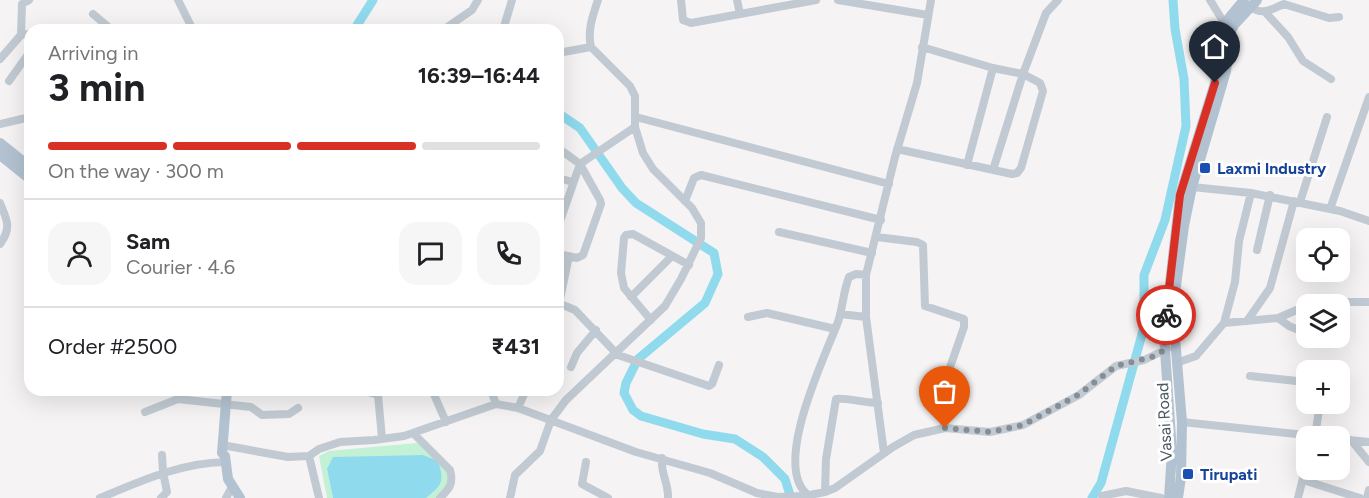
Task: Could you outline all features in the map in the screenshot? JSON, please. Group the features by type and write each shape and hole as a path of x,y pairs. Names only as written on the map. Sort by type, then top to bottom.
{"main road":[{"path":"1227,28 1250,2"},
{"name":"Vasai Road","path":"1168,498 1172,477 1170,348 1175,293 1192,187 1226,71 1227,28"},
{"name":"Vasai Road","path":"1178,498 1181,477 1182,422 1176,363 1164,336 1167,296 1180,195 1215,83 1227,28"},
{"path":"0,143 24,161"},
{"path":"1,160 24,175"},
{"path":"228,396 229,405"},
{"path":"231,396 225,452 226,474 240,498"}],"street":[{"path":"25,24 22,4 29,0"},
{"path":"178,0 190,24"},
{"path":"452,24 472,10 478,0"},
{"path":"504,24 512,0"},
{"path":"510,498 515,475 540,451 551,420 566,400 664,306 689,266 701,238 701,223 692,208 653,169 643,153 635,127 635,96 630,86 591,47 590,32 597,0"},
{"path":"681,0 682,17 686,23 691,24 816,0"},
{"path":"737,0 740,14"},
{"path":"838,0 887,4 928,15"},
{"path":"884,453 866,317 867,275 897,149 917,83 931,0"},
{"path":"993,170 1023,74 1047,13 1058,0"},
{"path":"1210,0 1227,28"},
{"path":"1250,2 1259,12 1266,13 1284,4 1329,18 1339,17"},
{"path":"1266,13 1288,37 1303,61 1330,79"},
{"path":"93,14 105,24"},
{"path":"0,59 24,36"},
{"path":"564,51 591,47"},
{"path":"897,149 1012,174 1017,173 1021,168 1043,91 1040,83 1023,74 993,68 922,47"},
{"path":"9,81 24,60"},
{"path":"967,165 993,68"},
{"path":"1330,210 1369,97"},
{"path":"636,117 889,184"},
{"path":"1247,321 1270,288 1327,117"},
{"path":"0,124 24,118"},
{"path":"564,200 580,164 635,127"},
{"path":"564,152 580,164 598,194 601,204 583,255 577,258 564,255"},
{"path":"685,201 694,178 700,175 881,220"},
{"path":"564,180 573,182"},
{"path":"1192,187 1270,195 1369,221"},
{"path":"1176,363 1196,356 1224,323 1235,282 1239,241 1251,193"},
{"path":"1257,250 1270,195"},
{"path":"0,203 8,222 7,235 0,244"},
{"path":"779,232 872,253"},
{"path":"651,320 624,288 621,281 626,235 633,234 689,266"},
{"path":"877,237 917,242 923,245 925,306 964,319 964,327 939,399 945,428"},
{"path":"564,280 569,256"},
{"path":"631,297 671,257"},
{"path":"806,496 797,479 795,456 807,397 835,329 849,277 856,274 867,275"},
{"path":"1350,302 1369,302"},
{"path":"564,306 575,310 616,353 710,386 719,365"},
{"path":"1224,323 1278,318 1296,310"},
{"path":"748,317 766,313 835,329"},
{"path":"840,314 866,317"},
{"path":"1278,318 1296,329"},
{"path":"571,368 577,353 596,330"},
{"path":"100,498 163,472 201,462 225,452 288,458 309,456 319,449 340,442 374,440 413,433 496,404 518,408 636,452 710,473 757,494 777,497 806,496 825,492 844,482 914,435 945,428 990,432 1010,429 1037,419 1067,402 1116,366 1144,360 1170,348"},
{"path":"1250,376 1296,381"},
{"path":"1067,402 1070,391"},
{"path":"379,396 381,438"},
{"path":"435,396 446,422"},
{"path":"494,396 496,404"},
{"path":"518,408 523,396"},
{"path":"825,492 826,459 836,399 841,397 861,403 878,403"},
{"path":"146,412 178,399 251,407 262,415 289,414 298,408"},
{"path":"1182,422 1296,434"},
{"path":"413,433 450,470 453,479 450,488 440,498"},
{"path":"1351,440 1369,442"},
{"path":"1351,440 1369,462"},
{"path":"161,498 167,492 162,455"},
{"path":"309,456 319,498"},
{"path":"662,458 661,466 668,484 668,498"},
{"path":"586,462 582,484 608,498"},
{"path":"1298,498 1303,480 1360,498"},
{"path":"226,498 232,487"},
{"path":"1367,498 1369,490"},
{"path":"1102,496 1126,491 1161,498"}],"green space":[{"path":"417,443 439,454 445,463 449,487 438,498 426,498 436,490 441,482 438,461 425,457 397,456 327,469 333,498 327,498 319,456 329,451"}],"water":[{"path":"423,455 438,461 441,474 439,486 426,498 333,498 327,469 333,457"}],"waterway":[{"path":"358,24 373,0"},
{"path":"1092,498 1101,483 1144,327 1144,275 1165,220 1186,126 1184,79 1175,29 1173,0"},
{"path":"564,117 580,128 622,188 636,203 714,253 718,274 705,303 638,359 626,383 624,393 633,410 641,416 703,434 735,439 763,457 785,479 791,498"}],"way so far":[{"path":"945,428 990,432 1010,429 1037,419 1090,387 1116,366 1144,360 1165,350 1166,315"}],"place":[{"name":"Laxmi Industry","path":"1205,168"},
{"name":"Tirupati","path":"1188,474"}],"route":[{"path":"1166,315 1180,195 1215,83"}]}
